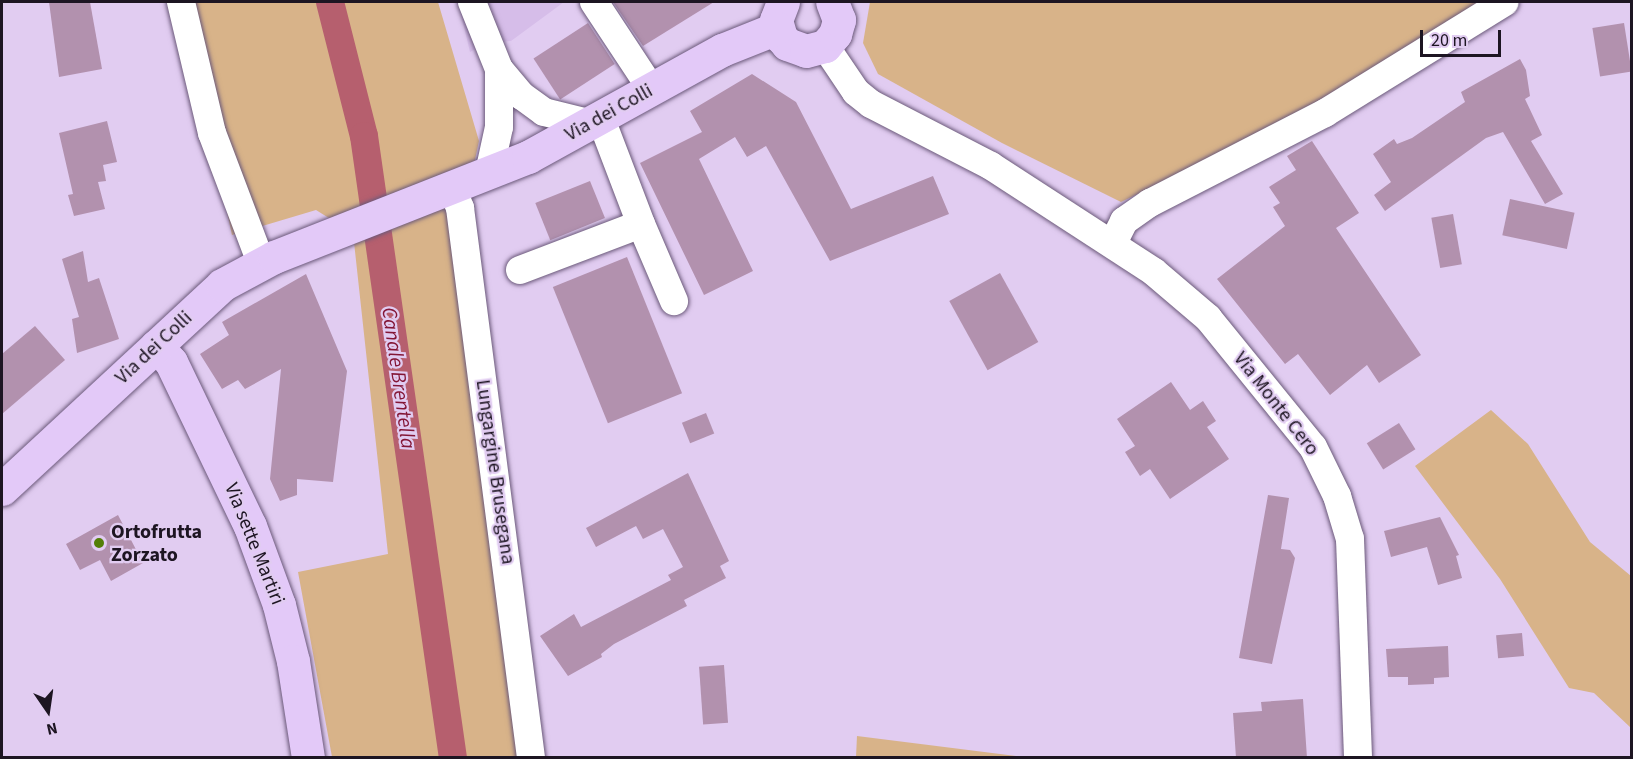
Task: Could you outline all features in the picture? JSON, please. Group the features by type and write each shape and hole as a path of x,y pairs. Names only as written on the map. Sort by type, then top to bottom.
{"main road":[{"path":"825,46 838,27 832,2"},
{"name":"Via dei Colli","path":"2,489 222,285 268,260 445,192 597,121 722,50 779,9"},
{"name":"Via dei Colli","path":"779,9 781,37 796,49 806,51 825,46"},
{"name":"Via sette Martiri","path":"156,346 171,362 254,536 279,605 293,661 308,758"}],"street":[{"path":"181,2 212,133 268,260"},
{"path":"472,2 499,69 522,96 544,112 597,121 674,301"},
{"path":"594,2 652,90"},
{"path":"1113,243 1124,221 1150,203 1325,113 1505,2"},
{"name":"Via Monte Cero","path":"825,46 856,92 872,104 991,166 1113,243 1208,318 1312,447 1337,496 1350,539 1358,758"},
{"path":"489,173 499,127 499,69"},
{"name":"Lungargine Brusegana","path":"445,192 461,219 531,758"},
{"path":"520,270 641,224"}],"shaded area":[{"path":"181,2 438,2 479,141 469,188 518,757 332,757 298,572 388,554 353,233 316,210 232,235"},
{"path":"458,2 564,2 511,41 487,43 470,52"},
{"path":"870,2 1490,2 1275,128 1121,202 1002,143 878,74 863,43"},
{"path":"1491,410 1528,444 1590,542 1631,576 1631,728 1594,693 1569,688 1500,579 1415,466"},
{"path":"857,736 1023,757 856,757"}],"building":[{"path":"49,2 90,2 102,69 59,77"},
{"path":"613,2 714,2 643,46"},
{"path":"588,23 615,64 560,99 533,58"},
{"path":"1624,23 1632,71 1600,76 1592,28"},
{"path":"1520,59 1526,70 1530,96 1525,99 1542,135 1531,141 1563,194 1545,204 1503,132 1486,138 1385,211 1374,195 1391,182 1373,154 1394,139 1397,144 1412,138 1465,102 1461,92"},
{"path":"752,74 796,102 851,209 933,176 949,214 830,261 766,146 747,157 735,137 699,159 753,271 704,295 640,163 702,132 690,111"},
{"path":"107,121 117,162 103,165 106,181 98,182 105,209 74,216 68,195 73,194 59,133"},
{"path":"1312,141 1359,213 1336,228 1421,355 1379,383 1367,365 1330,395 1298,354 1285,364 1217,279 1285,226 1273,207 1280,203 1269,187 1296,170 1287,156"},
{"path":"590,181 605,218 550,240 535,203"},
{"path":"1510,199 1575,213 1567,249 1502,235"},
{"path":"1453,214 1462,264 1440,268 1431,218"},
{"path":"83,251 88,282 99,278 119,339 77,353 72,319 79,317 62,259"},
{"path":"627,257 682,393 608,423 553,287"},
{"path":"1000,273 1038,342 988,370 949,301"},
{"path":"306,274 347,371 333,482 297,479 297,495 280,501 270,479 281,369 245,389 238,380 222,389 200,354 229,335 222,322"},
{"path":"35,326 65,360 2,414 2,354"},
{"path":"1171,382 1190,410 1203,401 1216,421 1207,427 1229,459 1170,499 1150,469 1140,476 1125,452 1135,446 1117,419"},
{"path":"706,413 714,433 690,443 682,423"},
{"path":"1399,423 1415,449 1383,469 1367,443"},
{"path":"688,473 729,561 720,566 726,578 684,600 687,606 614,644 601,654 602,657 568,676 540,636 574,614 581,627 671,580 668,575 683,567 663,529 643,539 636,526 596,547 586,528"},
{"path":"1268,495 1289,498 1281,549 1290,550 1295,558 1272,664 1239,658"},
{"name":"Ortofrutta Zorzato","path":"118,515 143,563 111,581 100,560 80,570 66,544"},
{"path":"1440,517 1459,555 1456,556 1462,578 1438,585 1427,547 1391,557 1384,531"},
{"path":"1522,633 1524,656 1498,658 1496,635"},
{"path":"1448,646 1449,677 1434,678 1434,684 1408,685 1408,677 1388,677 1386,649"},
{"path":"724,665 728,723 703,725 699,667"},
{"path":"1303,699 1307,758 1236,758 1233,713 1262,711 1261,702"}],"waterway":[{"name":"Canale Brentella","path":"330,2 364,136 453,758"}],"place":[{"name":"Ortofrutta Zorzato","path":"99,543"}]}
